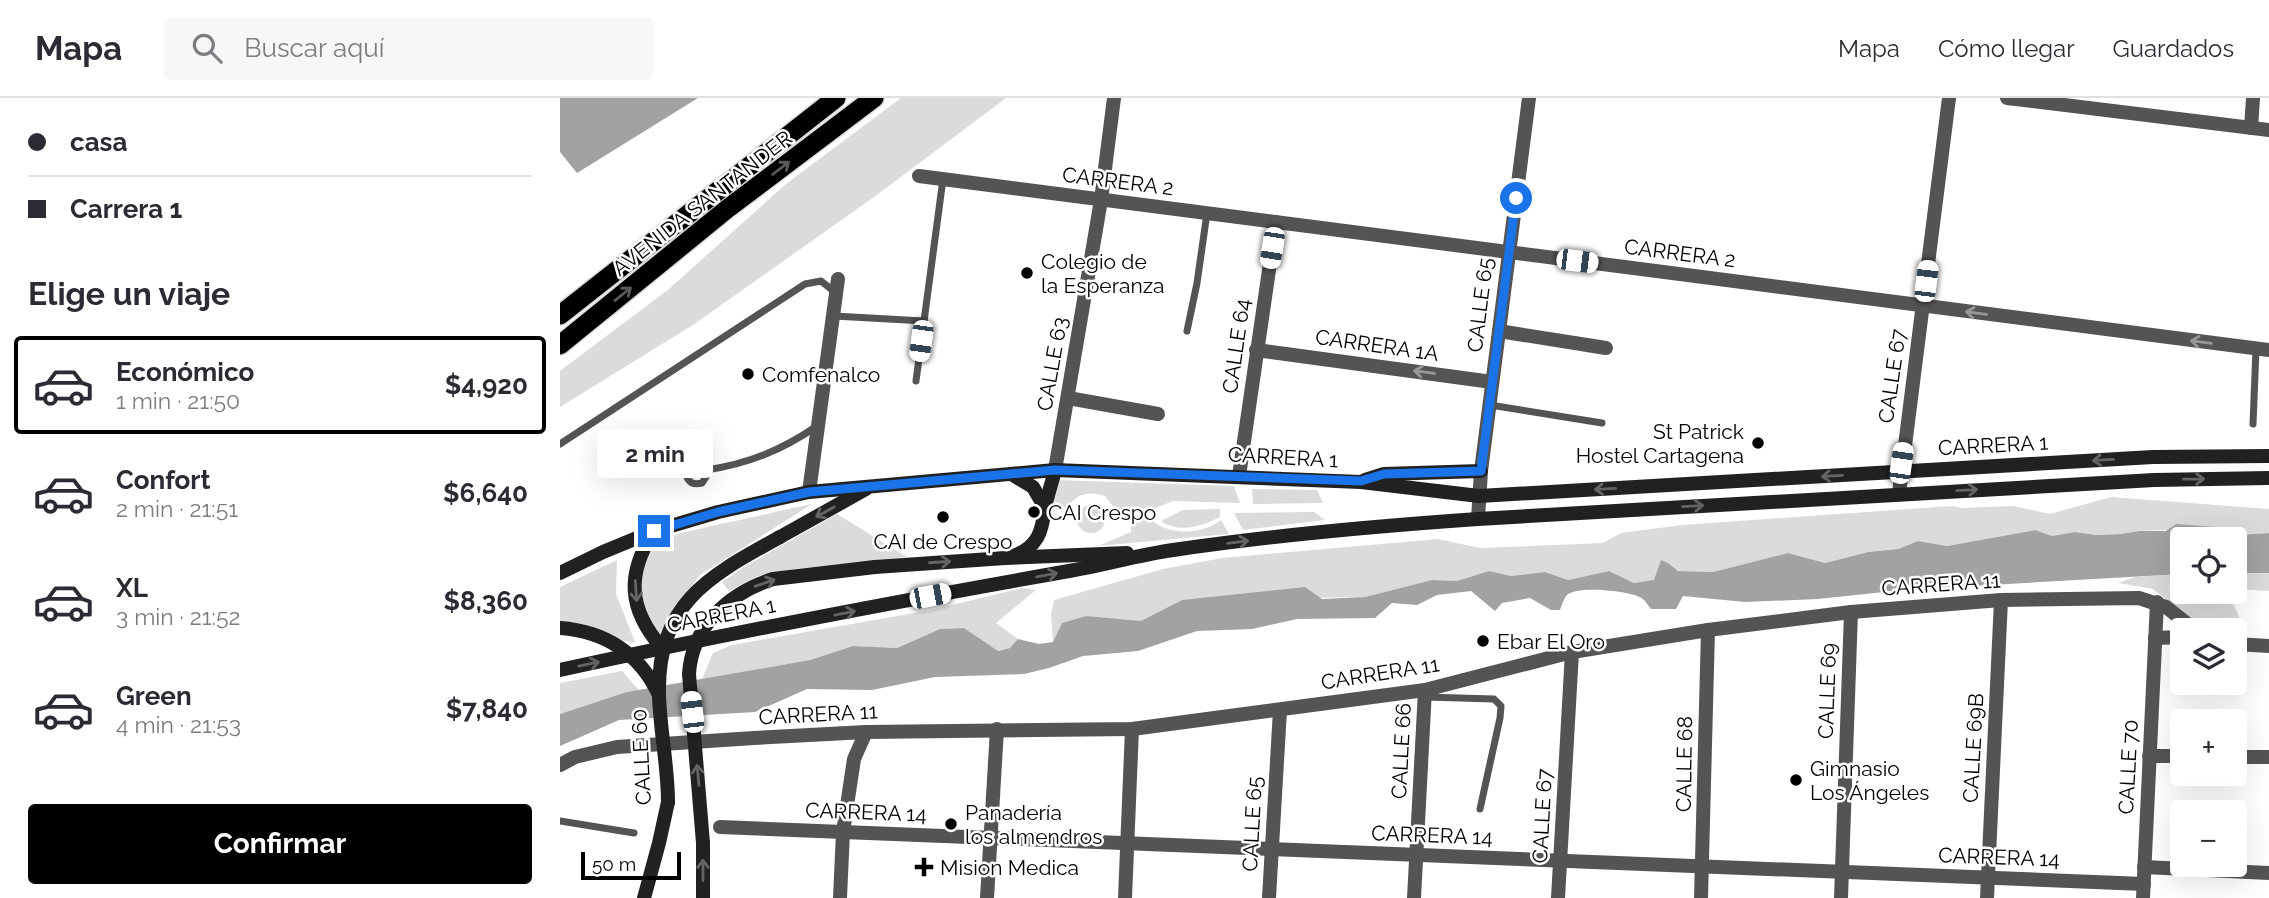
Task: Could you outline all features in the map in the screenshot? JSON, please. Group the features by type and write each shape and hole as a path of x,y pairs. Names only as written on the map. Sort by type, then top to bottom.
{"highway":[{"name":"AVENIDA SANTANDER","path":"560,315 836,98"},
{"name":"AVENIDA SANTANDER","path":"560,345 727,209 873,98"}],"main road":[{"name":"CARRERA 1","path":"560,573 603,551 654,531 718,512 809,492 1055,470 1361,481 1479,496 2153,457 2269,456"},
{"path":"1005,558 1025,551 1035,542 1042,530 1055,470"},
{"path":"1361,481 1384,474 1481,471"},
{"path":"1012,474 1033,487 1045,508"},
{"name":"CARRERA 1","path":"560,670 1170,551 1396,525 1899,493 2154,480 2269,478"},
{"name":"CALLE 60","path":"644,898 668,802 659,694 662,659 669,631 685,603 727,566 870,486"},
{"path":"654,531 642,549 635,569 634,591 638,612 648,631 662,648"},
{"path":"703,898 703,843 690,660 705,625 723,605 773,579 875,567 1170,551"},
{"path":"560,628 594,634 624,650 648,674 659,694"}],"street":[{"name":"CALLE 63","path":"1055,470 1101,200 1114,98"},
{"name":"CALLE 65","path":"1479,519 1481,471 1529,98"},
{"name":"CALLE 67","path":"1899,493 1949,98"},
{"path":"2007,98 2269,130"},
{"path":"2250,128 2253,98"},
{"name":"CARRERA 2","path":"919,176 2262,350"},
{"name":"CALLE 64","path":"1239,476 1276,222"},
{"path":"809,492 837,286"},
{"path":"1499,331 1605,348"},
{"name":"CARRERA 1A","path":"1256,350 1492,382"},
{"path":"1068,398 1158,414"},
{"name":"CARRERA 11","path":"560,765 575,757 617,747 866,732 1132,729 1425,694 1572,652 1708,630 1851,612 2001,600 2139,597 2157,602 2179,618"},
{"name":"CALLE 69B","path":"1987,898 2001,600"},
{"name":"CALLE 70","path":"2143,891 2157,602"},
{"name":"CALLE 69","path":"1841,898 1851,612"},
{"name":"CALLE 68","path":"1701,898 1708,630"},
{"path":"2155,638 2170,637"},
{"path":"2247,645 2269,646"},
{"name":"CALLE 67","path":"1558,898 1572,652"},
{"name":"CALLE 66","path":"1414,898 1425,694"},
{"name":"CALLE 65","path":"1269,898 1280,710"},
{"path":"987,898 997,729"},
{"path":"1125,898 1132,729"},
{"path":"840,898 843,832 854,759 866,732"},
{"path":"2149,756 2170,756"},
{"path":"2247,757 2269,757"},
{"name":"CARRERA 14","path":"720,827 1988,878 2143,891"},
{"path":"2144,867 2269,873"}],"lane":[{"path":"916,381 943,179"},
{"path":"1187,331 1207,213"},
{"path":"560,444 805,285 821,281 837,286"},
{"path":"834,316 924,321"},
{"path":"2253,424 2262,350"},
{"path":"1489,405 1602,422"},
{"path":"706,470 730,467 776,451 817,425"},
{"path":"1425,694 1494,699 1500,706 1500,718 1480,809"},
{"path":"560,821 634,833"}],"shaded area":[{"path":"560,98 698,98 577,173 560,152"},
{"path":"901,98 1006,98 874,197 693,325 560,407 560,371 669,289 786,184"},
{"path":"1056,480 1234,486 1240,503 1173,501 1151,510 1119,509 1105,496 1089,494 1079,496 1068,508 1053,508"},
{"path":"1252,489 1317,490 1323,503 1253,504"},
{"path":"2111,497 2269,509 2269,533 2247,534 2247,527 2170,527 2170,530 2121,534 2075,532 2052,536 2034,530 1947,546 1918,541 1898,549 1868,552 1825,563 1788,553 1713,572 1678,571 1668,563 1654,581 1634,583 1609,571 1568,580 1545,572 1511,576 1489,571 1457,581 1432,580 1365,597 1182,600 1141,622 1086,616 1062,623 1053,642 1051,614 1054,600 1163,569 1222,558 1438,539 1480,548 1603,543 1621,533 1682,525 1952,506 2013,506 2050,514"},
{"path":"812,504 700,575 669,617 658,639 645,613 639,586 640,573 653,550 665,540 681,533"},
{"path":"1091,505 1101,509 1105,519 1101,529 1091,533 1081,529 1077,519 1081,509"},
{"path":"1220,509 1220,517 1191,527 1175,527 1161,521 1183,510"},
{"path":"1314,512 1325,520 1243,530 1234,513"},
{"path":"837,514 907,557 794,569 756,577 729,591 722,582 744,567"},
{"path":"1131,518 1146,518 1162,527 1185,531 1201,530 1221,520 1229,534 1098,546 1131,532"},
{"path":"2176,524 2214,527 2172,527"},
{"path":"2170,528 2170,575 1903,590 1818,599 1745,602 1683,596 1676,609 1651,609 1640,597 1614,591 1581,590 1567,595 1560,610 1551,610 1530,598 1502,603 1495,611 1471,591 1437,595 1417,605 1392,603 1375,618 1297,619 1252,629 1197,631 1138,651 1083,656 1024,674 935,677 872,690 807,689 755,712 619,720 560,746 560,714 627,692 810,660 853,646 897,648 940,629 964,628 998,651 1010,648 1018,639 1039,644 1053,642 1062,623 1086,616 1141,621 1182,600 1305,587 1322,599 1365,597 1432,580 1457,581 1489,571 1511,576 1545,572 1568,580 1609,571 1634,583 1654,580 1661,560 1678,571 1713,572 1788,553 1825,563 1868,552 1898,549 1918,541 1947,546 2035,530 2052,536 2075,532 2096,535 2166,531"},
{"path":"2269,533 2269,573 2247,573 2247,534"},
{"path":"617,560 616,594 635,642 616,639 579,625 560,623 560,587"},
{"path":"2247,573 2269,573 2269,591 2247,590"},
{"path":"2170,575 2170,602 2153,589 2118,583 2135,577"},
{"path":"1022,588 1036,590 996,623 1018,639 1010,648 997,651 964,628 940,629 897,648 853,646 810,660 702,679 713,653 732,645 931,610"},
{"path":"2172,604 2233,604 2240,618 2191,618"},
{"path":"622,671 639,690 560,714 560,683"}],"place":[{"name":"Colegio de la Esperanza","path":"1027,273"},
{"name":"Comfenalco","path":"748,374"},
{"name":"St Patrick Hostel Cartagena","path":"1758,443"},
{"name":"CAI Crespo","path":"1034,512"},
{"name":"CAI de Crespo","path":"943,517"},
{"name":"Ebar El Oro","path":"1483,641"},
{"name":"Gimnasio Los Ángeles","path":"1796,780"},
{"name":"Panadería los almendros","path":"951,824"},
{"name":"Mision Medica","path":"924,867"}],"route":[{"path":"654,531 718,512 809,492 1055,470 1361,481 1384,474 1481,471 1516,198"}]}
